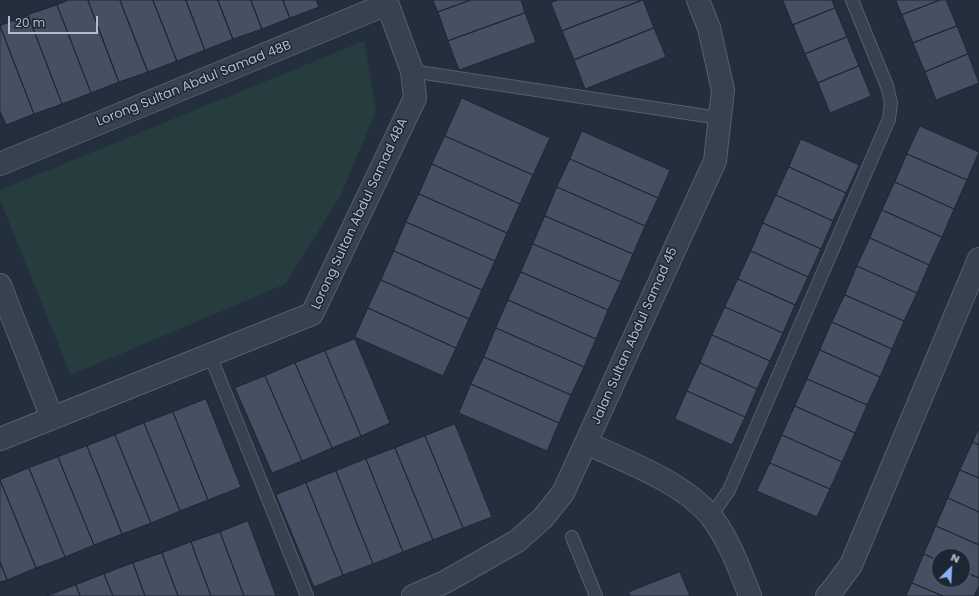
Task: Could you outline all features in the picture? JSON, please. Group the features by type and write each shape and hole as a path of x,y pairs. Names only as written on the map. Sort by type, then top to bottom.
{"street":[{"name":"Jalan Sultan Abdul Samad 45","path":"414,596 448,589 517,541 543,518 563,493 715,161 723,90 709,28 698,0"},
{"name":"Lorong Sultan Abdul Samad 48A","path":"0,439 312,314 415,98 412,71 386,2"},
{"name":"Lorong Sultan Abdul Samad 48B","path":"0,164 386,2"},
{"path":"827,596 850,565 979,259"},
{"path":"0,285 52,418"},
{"path":"586,443 645,469 686,494 710,515 725,538 736,559 750,596"}],"lane":[{"path":"710,515 729,490 889,119 891,103 887,86 852,0"},
{"path":"412,71 719,118"},
{"path":"210,355 307,596"},
{"path":"572,537 596,596"}],"green space":[{"path":"364,41 376,110 341,195 285,284 71,375 0,200 0,190"}],"building":[{"path":"69,0 88,0 119,82 91,93 57,5"},
{"path":"88,0 120,0 148,72 119,82"},
{"path":"120,0 153,0 177,61 148,72"},
{"path":"153,0 186,0 205,50 177,61"},
{"path":"186,0 218,0 233,39 205,50"},
{"path":"218,0 251,0 262,29 233,39"},
{"path":"251,0 283,0 290,18 262,29"},
{"path":"283,0 316,0 319,7 290,18"},
{"path":"433,0 471,0 438,12"},
{"path":"471,0 521,0 525,13 448,41 438,12"},
{"path":"558,0 643,0 562,31 551,3"},
{"path":"643,0 654,28 574,60 562,31"},
{"path":"783,0 832,0 835,8 793,25"},
{"path":"896,0 940,0 902,15"},
{"path":"940,0 946,0 957,26 913,43 902,15"},
{"path":"57,5 91,93 62,104 28,15"},
{"path":"835,8 847,37 805,54 793,25"},
{"path":"525,13 536,42 459,70 448,41"},
{"path":"28,15 62,104 34,114 0,26"},
{"path":"0,26 34,114 6,125 0,111"},
{"path":"957,26 968,54 925,72 913,43"},
{"path":"654,28 666,57 585,89 574,60"},
{"path":"847,37 859,66 818,83 805,54"},
{"path":"968,54 979,83 936,100 925,72"},
{"path":"859,66 871,96 830,113 818,83"},
{"path":"462,98 550,138 533,175 445,136"},
{"path":"920,126 979,152 967,180 907,154"},
{"path":"582,131 670,170 658,198 570,159"},
{"path":"445,136 533,175 520,204 432,164"},
{"path":"801,139 859,165 846,193 789,167"},
{"path":"907,154 967,180 954,209 895,182"},
{"path":"570,159 658,198 645,226 557,187"},
{"path":"432,164 520,204 507,233 419,194"},
{"path":"789,167 846,193 833,221 776,195"},
{"path":"895,182 954,209 942,237 882,210"},
{"path":"557,187 645,226 633,254 545,216"},
{"path":"419,194 507,233 495,261 406,222"},
{"path":"776,195 833,221 821,249 763,223"},
{"path":"882,210 942,237 929,265 870,238"},
{"path":"545,216 633,254 621,282 533,244"},
{"path":"406,222 495,261 482,290 394,251"},
{"path":"763,223 821,249 808,277 751,251"},
{"path":"870,238 929,265 917,293 857,266"},
{"path":"533,244 621,282 608,310 521,272"},
{"path":"394,251 482,290 469,319 381,280"},
{"path":"751,251 808,277 795,305 738,279"},
{"path":"857,266 917,293 904,321 845,295"},
{"path":"521,272 608,310 596,339 508,300"},
{"path":"738,279 795,305 783,333 725,307"},
{"path":"381,280 469,319 456,348 368,308"},
{"path":"845,295 904,321 892,349 832,322"},
{"path":"508,300 596,339 584,367 496,328"},
{"path":"725,307 783,333 770,361 712,335"},
{"path":"368,308 456,348 443,376 355,337"},
{"path":"832,322 892,349 880,377 820,350"},
{"path":"496,328 584,367 571,395 484,357"},
{"path":"712,335 770,361 757,389 700,363"},
{"path":"355,339 390,423 361,436 325,351"},
{"path":"820,350 880,377 867,405 807,379"},
{"path":"325,351 361,436 332,448 295,363"},
{"path":"484,357 571,395 559,423 471,384"},
{"path":"295,363 332,448 302,461 265,376"},
{"path":"700,363 757,389 745,417 687,391"},
{"path":"265,376 302,461 272,473 235,388"},
{"path":"807,379 867,405 855,433 795,406"},
{"path":"471,384 559,423 547,451 459,413"},
{"path":"687,391 745,417 732,445 675,419"},
{"path":"206,399 241,487 208,500 173,412"},
{"path":"795,406 855,433 842,462 782,435"},
{"path":"173,412 208,500 180,511 144,423"},
{"path":"144,423 180,511 151,523 115,435"},
{"path":"455,424 492,517 463,528 425,436"},
{"path":"979,428 979,445 973,442"},
{"path":"115,435 151,523 122,534 87,446"},
{"path":"782,435 842,462 830,489 770,463"},
{"path":"425,436 463,528 433,540 395,448"},
{"path":"973,442 979,445 979,478 960,470"},
{"path":"87,446 122,534 94,545 58,457"},
{"path":"395,448 433,540 403,552 366,459"},
{"path":"58,457 94,545 65,557 29,468"},
{"path":"366,459 403,552 373,564 336,471"},
{"path":"770,463 830,489 817,517 757,491"},
{"path":"29,468 65,557 36,568 0,480"},
{"path":"960,470 979,478 979,512 948,498"},
{"path":"336,471 373,564 343,575 306,483"},
{"path":"0,480 36,568 7,580 0,562"},
{"path":"306,483 343,575 314,587 276,495"},
{"path":"948,498 979,512 979,545 936,526"},
{"path":"248,521 276,596 244,596 220,532"},
{"path":"936,526 979,545 979,578 971,574 971,548 931,548 931,557 924,554"},
{"path":"220,532 244,596 211,596 191,542"},
{"path":"191,542 211,596 178,596 162,553"},
{"path":"162,553 178,596 145,596 133,563"},
{"path":"924,554 931,557 931,588 971,588 971,574 979,578 979,586 974,596 943,596 912,583"},
{"path":"0,562 7,580 0,582"},
{"path":"133,563 145,596 113,596 104,574"},
{"path":"680,572 690,596 630,596 629,592"},
{"path":"104,574 113,596 80,596 76,585"},
{"path":"912,583 943,596 906,596"},
{"path":"76,585 80,596 47,596"}]}
